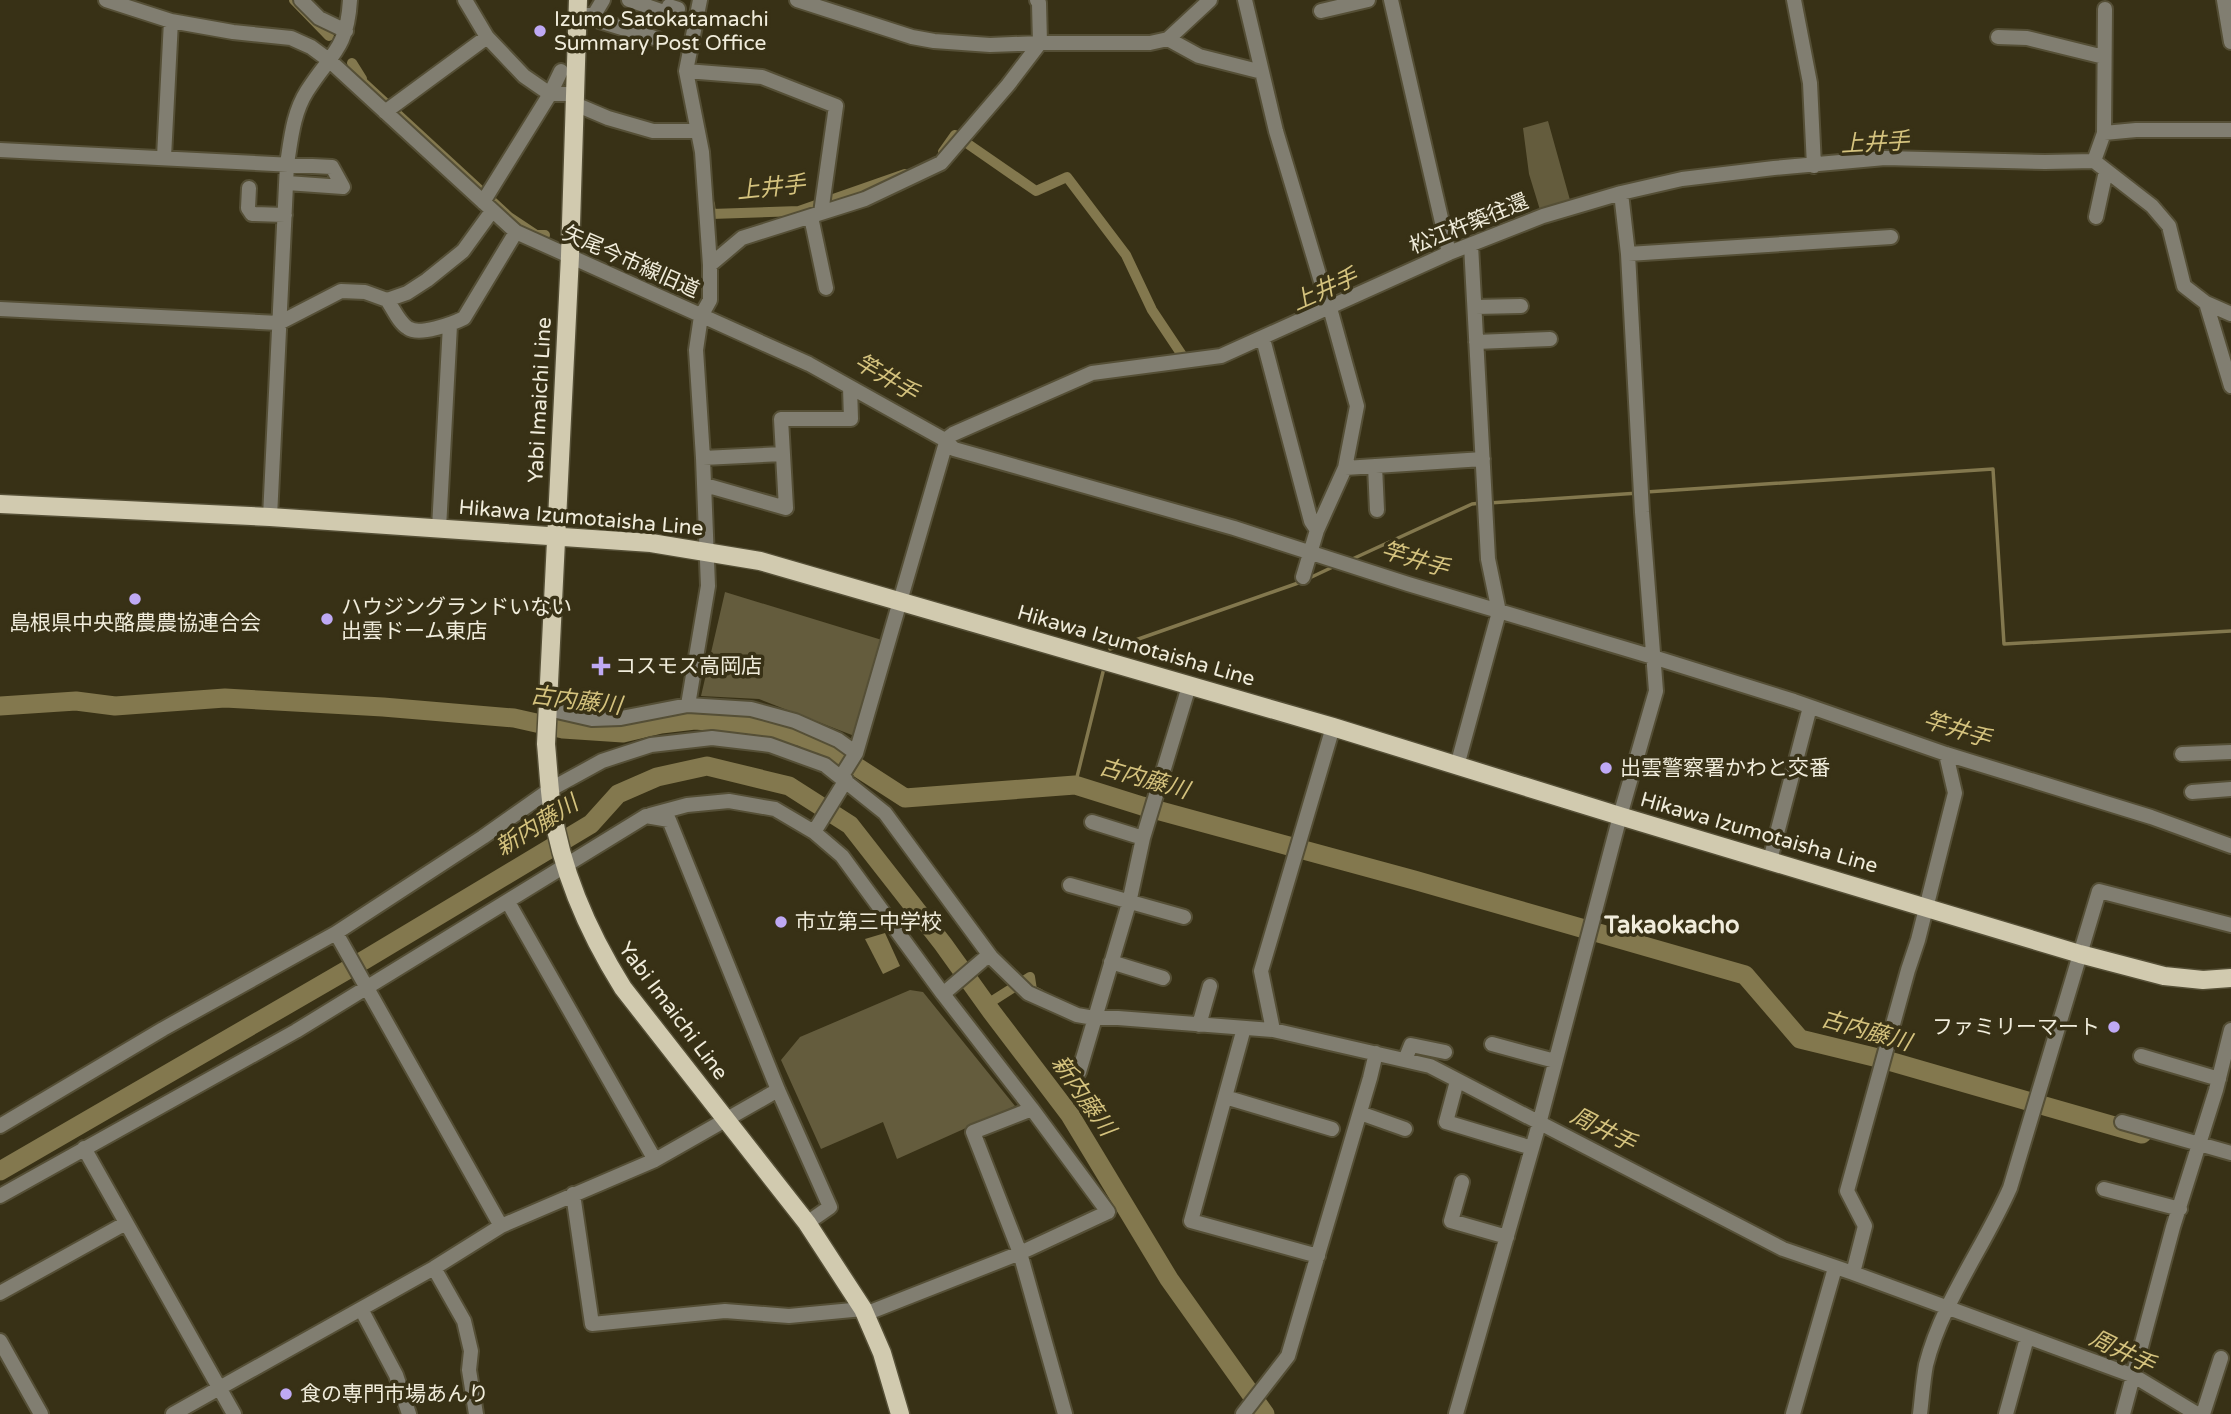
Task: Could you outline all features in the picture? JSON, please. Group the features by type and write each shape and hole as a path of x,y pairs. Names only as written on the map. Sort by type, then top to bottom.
{"main road":[{"name":"Yabi Imaichi Line","path":"583,10 575,101 557,537 545,744 552,808 565,867 576,903 623,988 807,1223 864,1311 883,1353 900,1414"},
{"name":"Hikawa Izumotaisha Line","path":"0,503 270,517 652,543 760,561 1333,727 2080,954 2164,976 2203,980 2231,978"}],"street":[{"path":"106,0 171,20 233,32 291,38 330,61"},
{"path":"301,0 319,18 346,31"},
{"path":"270,517 287,164 291,131 306,92 340,48 346,31 350,0"},
{"path":"465,0 486,37 524,76 550,94 575,101 608,118 653,131 698,131"},
{"path":"603,0 583,10 599,21 658,39"},
{"path":"629,0 667,13 670,6 678,9"},
{"path":"700,0 686,71 698,131 707,206 710,300 701,316 809,364 954,449 1222,524 1499,612 1653,657 1946,754 2138,813 2231,846"},
{"path":"797,0 851,19 934,41 990,45 1150,43 1168,39 1210,0"},
{"path":"710,265 742,238 865,199 941,163 1040,43 1037,0"},
{"path":"1245,0 1276,131 1357,407 1345,468 1317,530 1303,577"},
{"path":"1321,11 1368,0"},
{"path":"1391,0 1450,253"},
{"path":"1794,0 1810,83 1814,166"},
{"path":"2224,0 2231,42"},
{"path":"2105,9 2104,132 2094,161 2152,206 2169,226 2184,286 2206,303 2231,314"},
{"path":"164,157 171,20"},
{"path":"385,112 486,37"},
{"path":"1998,37 2027,38 2104,57"},
{"path":"1168,39 1199,56 1262,72"},
{"name":"矢尾今市線旧道","path":"330,61 516,232 701,316 696,350 696,376 704,458 708,586 688,705"},
{"path":"387,300 407,293 463,251 561,71"},
{"path":"686,71 762,77 836,106 816,215 826,288"},
{"path":"2104,132 2231,130"},
{"path":"0,150 332,167 343,187 286,183"},
{"name":"松江杵築往還","path":"946,442 953,434 1092,373 1221,356 1450,253 1543,216 1621,193 1682,179 1885,158 2094,161"},
{"path":"2096,217 2106,171"},
{"path":"249,188 248,208 252,214 285,215"},
{"path":"1456,1414 1539,1124 1620,816 1656,691 1642,512 1628,254 1621,193"},
{"path":"0,309 279,323 341,291 365,292 387,300 406,328 415,331 450,325 464,318 516,232"},
{"path":"1628,254 1891,237"},
{"path":"1457,766 1499,612 1488,559 1471,245"},
{"path":"2206,303 2231,386"},
{"path":"1475,307 1521,306"},
{"path":"439,528 450,325"},
{"path":"1476,342 1550,338"},
{"path":"1263,339 1311,521 1317,530"},
{"path":"705,485 786,508 781,419 851,419 850,387"},
{"path":"814,832 856,753 946,442"},
{"path":"704,458 782,454"},
{"path":"1345,468 1483,459"},
{"path":"1375,466 1377,510"},
{"path":"1079,1072 1129,903 1143,838 1189,686"},
{"path":"548,709 592,719 621,718 688,705 751,709 795,721 838,740 856,753"},
{"path":"1770,860 1810,707"},
{"path":"1273,1030 1261,971 1333,727"},
{"path":"0,1126 163,1029 336,933 551,789 602,761 652,745 712,738 770,745 825,765 885,813 988,958 1028,993 1077,1015 1273,1030 1430,1066 1783,1249 2134,1376 2197,1414"},
{"path":"2182,754 2231,752"},
{"path":"1853,1273 1866,1226 1847,1191 1955,793 1946,754"},
{"path":"2192,792 2231,789"},
{"path":"0,1196 296,1031 646,816 687,805 729,801 775,809 814,832 842,856 1108,1212 1020,1253 864,1311 789,1316 725,1311 592,1324 573,1194"},
{"path":"646,816 669,820 778,1090 830,1207 807,1223"},
{"path":"1092,822 1143,838"},
{"path":"1070,885 1184,918"},
{"path":"1920,1414 1926,1365 1948,1308 1994,1224 2010,1188 2099,891 2231,925"},
{"path":"508,902 654,1160"},
{"path":"336,933 502,1226"},
{"path":"945,992 988,958"},
{"path":"1111,962 1163,978"},
{"path":"1199,1024 1210,986"},
{"path":"1244,1028 1191,1221 1318,1256"},
{"path":"2123,1414 2231,1030"},
{"path":"1492,1044 1555,1061"},
{"path":"1405,1060 1411,1045 1445,1052"},
{"path":"1243,1414 1288,1356 1376,1053"},
{"path":"2141,1056 2218,1079"},
{"path":"1457,1080 1446,1122 1532,1148"},
{"path":"173,1414 434,1268 502,1226 654,1160 778,1090"},
{"path":"1225,1097 1332,1129"},
{"path":"1032,1109 973,1132 1020,1253 1065,1414"},
{"path":"1360,1113 1405,1129"},
{"path":"2122,1122 2231,1153"},
{"path":"84,1149 234,1414"},
{"path":"1462,1182 1451,1221 1507,1237"},
{"path":"2104,1189 2180,1209"},
{"path":"0,1293 126,1223"},
{"path":"434,1268 464,1321 471,1351 469,1370 476,1414"},
{"path":"1793,1414 1835,1268"},
{"path":"361,1309 396,1375 410,1414"},
{"path":"2006,1414 2027,1338"},
{"path":"0,1341 41,1414"},
{"path":"2203,1414 2221,1358"}],"shaded area":[{"path":"1548,121 1570,200 1540,210 1529,174 1523,128"},
{"path":"725,592 882,640 857,737 759,699 701,696"},
{"path":"885,933 900,966 883,974 865,939"},
{"path":"910,990 923,992 1015,1106 897,1159 883,1122 821,1149 781,1060 800,1037"}],"waterway":[{"path":"294,0 329,36"},
{"path":"352,63 362,79"},
{"name":"竿井手","path":"356,76 509,217 536,235 545,235"},
{"name":"上井手","path":"943,152 955,135 1036,191 1067,177 1126,255 1152,310 1188,364"},
{"name":"上井手","path":"710,204 711,214 799,211 905,174"},
{"path":"1646,492 1993,469 2004,644 2231,631"},
{"path":"1489,503 1639,493"},
{"path":"1348,561 1472,504 1481,503"},
{"path":"1110,649 1301,582 1337,565"},
{"path":"1075,785 1103,672"},
{"name":"古内藤川","path":"0,706 76,701 115,706 225,698 514,718 563,729 623,733 661,724 695,720 755,725 802,737 857,767 905,798 1075,785 1745,975 1800,1039 1882,1059 2142,1134"},
{"name":"新内藤川","path":"0,1171 366,959 591,824 618,794 657,777 707,766 789,786 850,825 943,944 1070,1115 1169,1279 1265,1414"},
{"name":"周井手","path":"986,1005 1030,977 1032,990 1040,994"}],"place":[{"name":"Izumo Satokatamachi Summary Post Office","path":"540,31"},
{"name":"島根県中央酪農農協連合会","path":"135,599"},
{"name":"ハウジングランドいない 出雲ドーム東店","path":"327,619"},
{"name":"コスモス高岡店","path":"601,666"},
{"name":"出雲警察署かわと交番","path":"1606,768"},
{"name":"市立第三中学校","path":"781,922"},
{"name":"ファミリーマート","path":"2114,1027"},
{"name":"食の専門市場あんり","path":"286,1394"}],"district":[{"name":"Takaokacho","path":"1672,925"}]}
